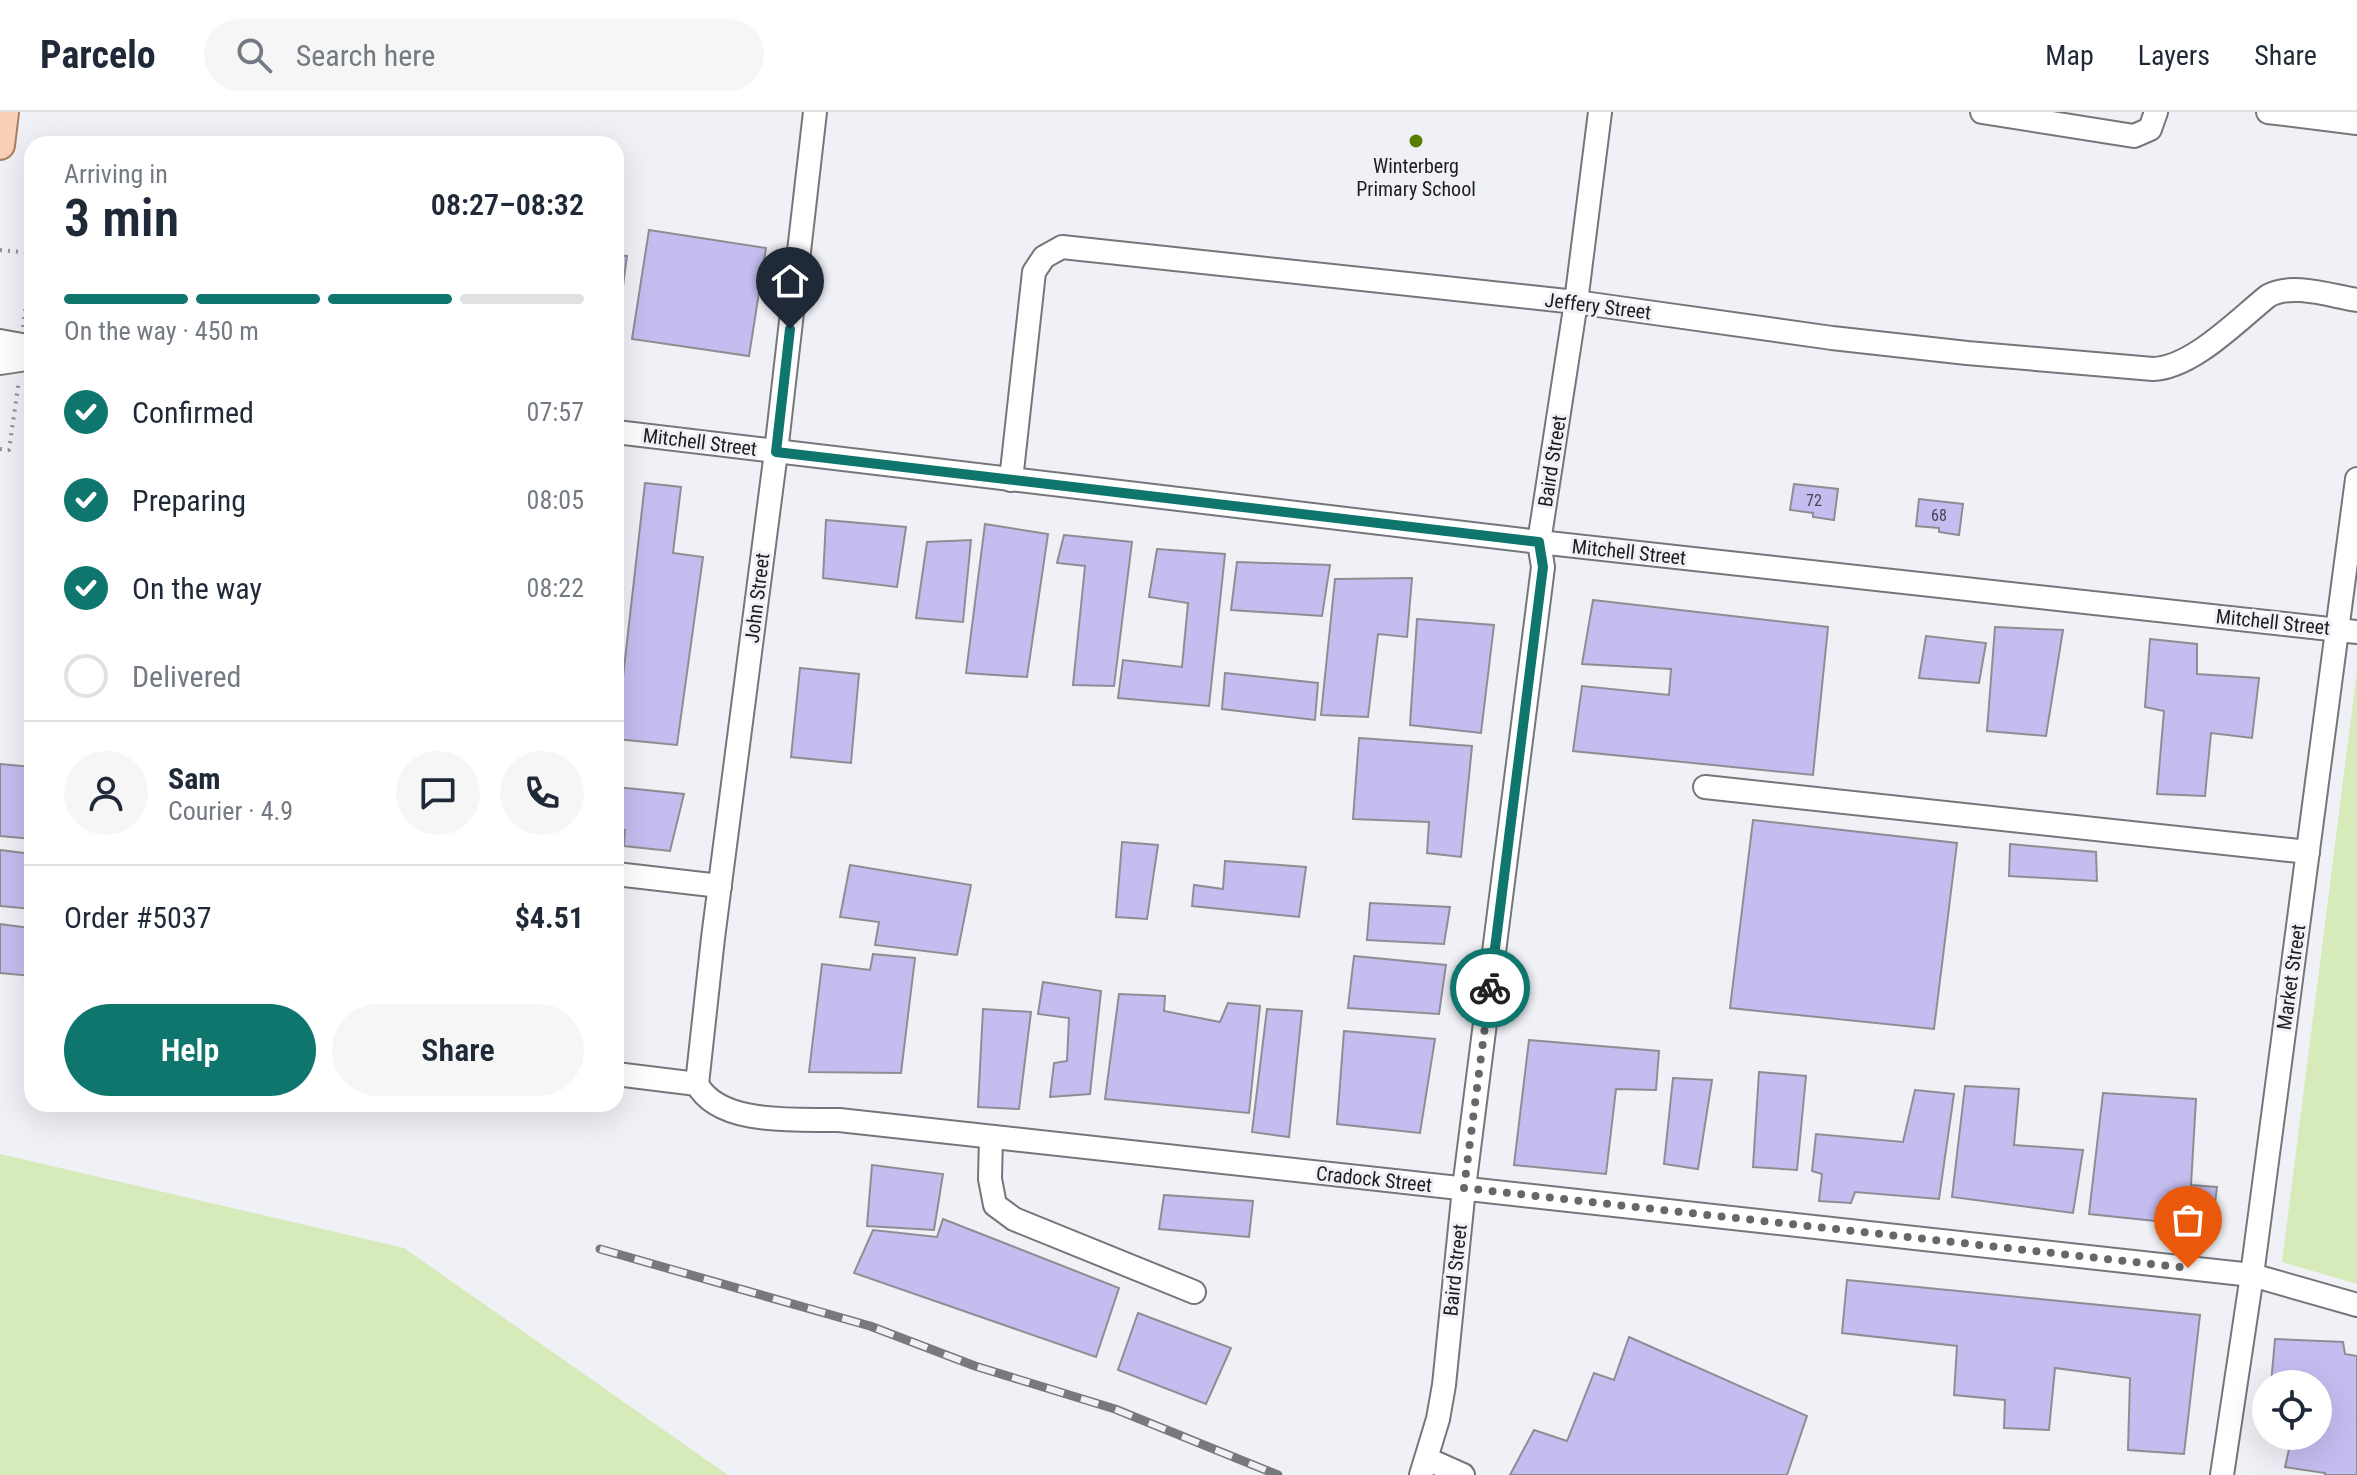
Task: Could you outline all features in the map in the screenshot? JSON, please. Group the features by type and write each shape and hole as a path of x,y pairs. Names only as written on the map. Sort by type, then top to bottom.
{"main road":[{"path":"0,145 4,112"}],"street":[{"name":"John Street","path":"697,1084 815,112"},
{"name":"Baird Street","path":"1424,1467 1444,1385 1464,1188 1543,567 1539,542 1576,302 1600,112"},
{"path":"1982,112 2134,136 2150,129 2156,112"},
{"path":"2268,112 2357,123"},
{"name":"Jeffery Street","path":"1011,480 1034,272 1041,260 1057,248 1071,246 1576,302 1832,338 2153,369 2165,369 2191,356 2278,291 2292,290 2357,300"},
{"path":"0,363 20,360 21,345"},
{"name":"Mitchell Street","path":"624,433 1539,542 2347,631"},
{"name":"Market Street","path":"2222,1475 2308,852 2347,631 2357,479"},
{"path":"1705,787 2308,852"},
{"path":"624,875 720,886"},
{"path":"624,1075 697,1084"},
{"name":"Cradock Street","path":"697,1084 703,1095 730,1111 785,1118 839,1120 2252,1275 2357,1305"},
{"path":"991,1137 990,1179 995,1205 1004,1212 1014,1219 1194,1292"},
{"path":"1424,1467 1463,1475"}],"path":[{"path":"0,250 24,254"},
{"path":"21,345 24,321"},
{"path":"0,449 9,450 20,378 24,378"}],"green space":[{"path":"2357,671 2357,1284 2282,1262"},
{"path":"0,1154 404,1248 728,1475 0,1475"}],"building":[{"path":"649,230 766,248 749,356 632,339"},
{"path":"645,483 681,487 673,553 703,557 677,745 624,740 624,668"},
{"path":"1794,484 1838,489 1834,520 1790,510"},
{"path":"1919,499 1963,504 1959,535 1939,532 1939,528 1916,526"},
{"path":"826,520 906,527 897,587 823,578"},
{"path":"985,524 1048,534 1027,677 966,673"},
{"path":"1064,535 1132,542 1114,686 1073,685 1085,566 1057,563"},
{"path":"971,540 963,622 916,618 927,542"},
{"path":"1157,549 1225,554 1209,706 1118,698 1123,660 1182,667 1188,603 1149,597"},
{"path":"1237,562 1330,565 1322,616 1231,610"},
{"path":"1412,578 1407,637 1378,634 1368,717 1321,715 1335,579"},
{"path":"1593,600 1828,627 1813,775 1573,751 1582,686 1669,695 1671,669 1582,664"},
{"path":"1417,619 1494,625 1481,733 1410,725"},
{"path":"1995,627 2063,630 2046,736 1987,731"},
{"path":"1926,636 1986,643 1979,683 1919,678"},
{"path":"2150,639 2197,644 2197,674 2259,678 2252,738 2211,733 2205,796 2157,794 2164,711 2145,707"},
{"path":"800,668 859,674 851,763 791,757"},
{"path":"1225,673 1318,683 1315,720 1222,709"},
{"path":"1359,738 1472,746 1461,857 1427,853 1429,822 1353,819"},
{"path":"0,764 24,766 24,838 0,836"},
{"path":"624,788 684,794 670,851 624,846"},
{"path":"1753,820 1957,843 1934,1029 1730,1008"},
{"path":"1122,842 1158,845 1147,919 1116,917"},
{"path":"2010,844 2096,852 2097,881 2009,876"},
{"path":"0,850 24,853 24,908 0,906"},
{"path":"1225,861 1306,867 1299,917 1192,906 1194,885 1223,889"},
{"path":"850,865 971,885 957,955 875,945 879,922 840,917"},
{"path":"1370,903 1450,907 1444,944 1367,940"},
{"path":"0,924 24,927 24,975 0,973"},
{"path":"873,954 915,958 901,1073 809,1072 822,964 870,970"},
{"path":"1354,956 1446,965 1439,1014 1348,1008"},
{"path":"1043,982 1101,991 1090,1094 1050,1097 1054,1063 1067,1061 1069,1018 1038,1014"},
{"path":"1119,994 1165,996 1164,1011 1220,1022 1228,1003 1260,1006 1249,1113 1105,1099"},
{"path":"983,1009 1031,1012 1019,1109 978,1107"},
{"path":"1267,1009 1302,1011 1289,1137 1252,1132"},
{"path":"1344,1031 1435,1039 1420,1133 1337,1124"},
{"path":"1529,1040 1659,1051 1656,1090 1616,1089 1606,1174 1514,1165"},
{"path":"1759,1072 1806,1076 1797,1170 1753,1167"},
{"path":"1673,1078 1712,1080 1698,1169 1664,1164"},
{"path":"1965,1086 2019,1089 2014,1145 2083,1150 2073,1213 1952,1197"},
{"path":"1915,1090 1954,1094 1939,1199 1855,1192 1851,1203 1819,1201 1822,1174 1812,1171 1816,1134 1903,1142"},
{"path":"2103,1093 2196,1099 2191,1185 2217,1187 2212,1227 2089,1214"},
{"path":"872,1165 943,1174 934,1230 867,1226"},
{"path":"1164,1195 1253,1201 1249,1237 1159,1229"},
{"path":"943,1219 1119,1288 1096,1357 854,1273 873,1230 937,1237"},
{"path":"1847,1280 2200,1315 2184,1454 2128,1450 2130,1378 2055,1368 2049,1430 2004,1428 2005,1400 1954,1395 1957,1346 1842,1333"},
{"path":"1138,1313 1231,1348 1206,1404 1118,1370"},
{"path":"1629,1337 1807,1416 1787,1475 1510,1475 1534,1430 1567,1441 1594,1373 1614,1380"},
{"path":"2275,1339 2343,1342 2345,1354 2357,1356 2357,1475 2325,1475 2285,1467 2289,1450 2332,1450 2332,1370 2272,1370"}],"railway":[{"path":"600,1249 870,1326 975,1366 1115,1409 1278,1475"}],"way so far":[{"path":"1490,988 1464,1188 2188,1268"}],"place":[{"name":"Winterberg Primary School","path":"1416,141"}],"route":[{"path":"790,329 776,452 1539,542 1543,567 1490,988"}]}
